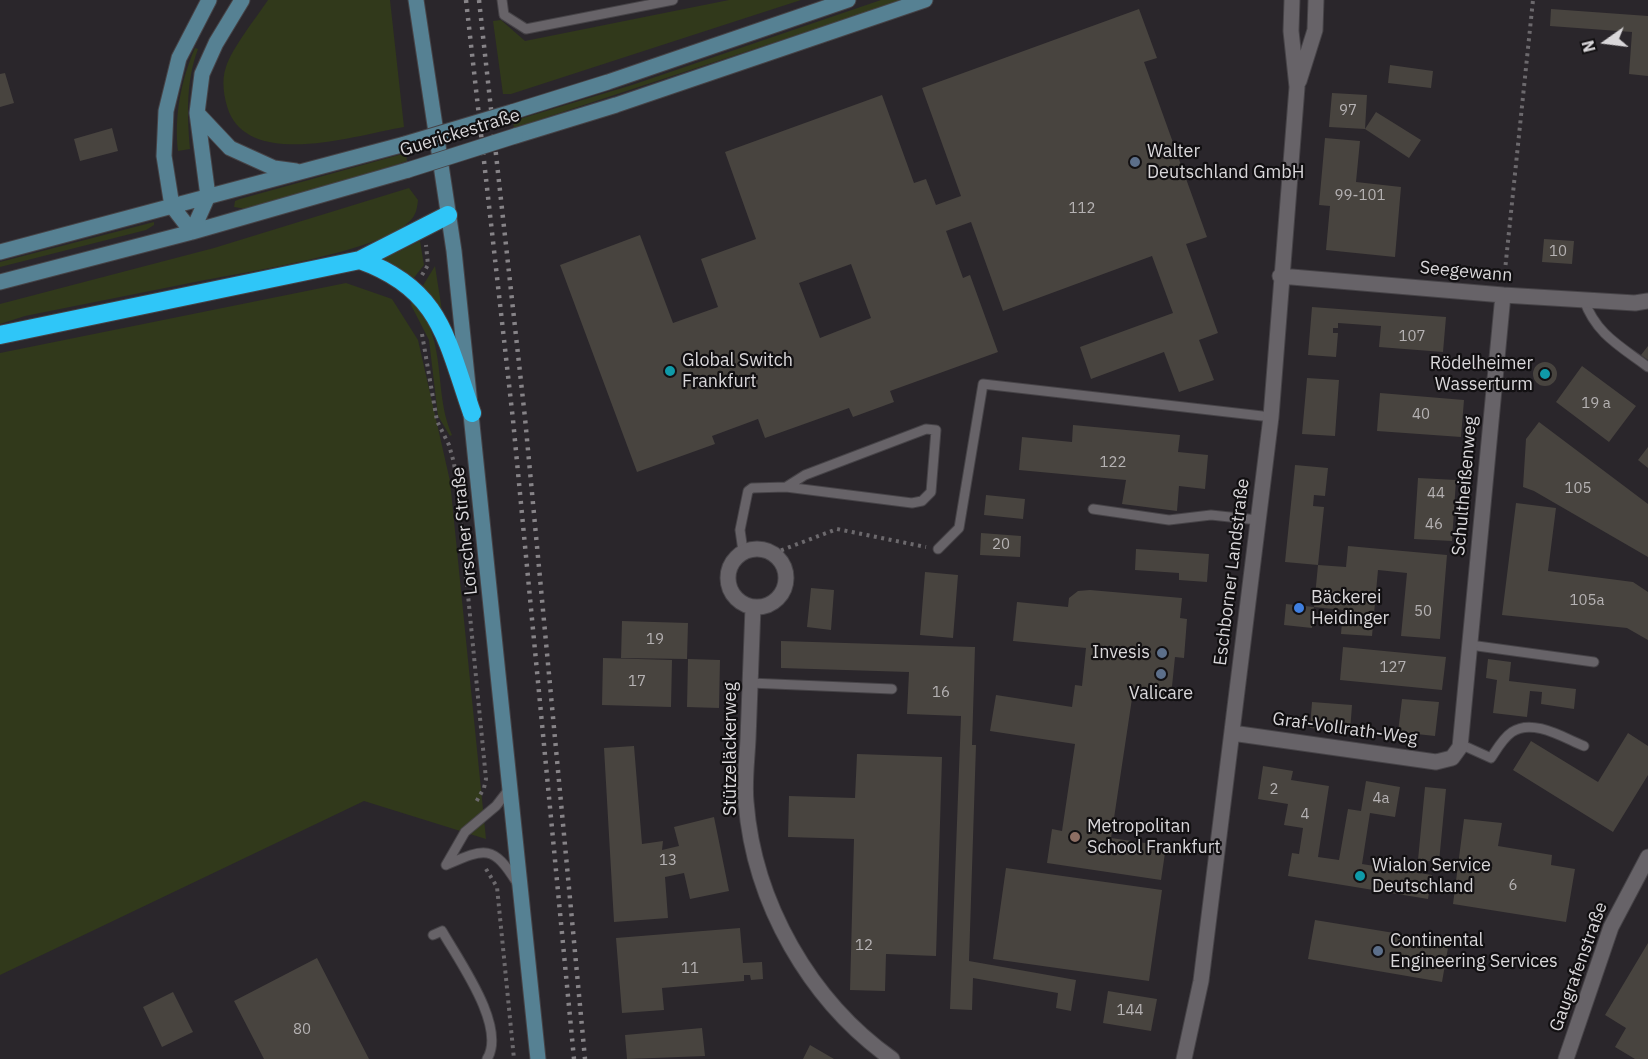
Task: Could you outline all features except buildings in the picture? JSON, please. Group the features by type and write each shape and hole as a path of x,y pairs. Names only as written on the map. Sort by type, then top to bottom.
{"highway":[{"path":"0,335 360,260 448,215"},
{"path":"360,260 389,271 413,288 432,310 472,413"}],"main road":[{"path":"209,0 179,58 166,111 164,156 172,206 192,232 208,196 197,113 202,74 216,43 242,0"},
{"name":"Lorscher Straße","path":"416,0 448,215 472,413 538,1059"},
{"name":"Guerickestraße","path":"0,252 405,144 608,82 848,0"},
{"name":"Guerickestraße","path":"0,282 192,232 408,170 616,105 925,0"},
{"path":"197,113 230,148 274,168 305,172"}],"street":[{"name":"Eschborner Landstraße","path":"1184,1059 1201,981 1271,417 1280,276 1297,87 1291,31 1292,0"},
{"name":"Eschborner Landstraße","path":"1297,87 1315,30 1316,0"},
{"name":"Seegewann","path":"1280,276 1503,295 1635,303 1648,301"},
{"name":"Schultheißenweg","path":"1452,758 1460,744 1503,295"},
{"path":"761,548 774,553 784,567 784,589 781,595 766,606 753,607 741,603 730,590 727,577 731,563 744,551 761,548"},
{"name":"Stützeläckerweg","path":"753,607 746,801 754,849 769,897 801,963 837,1013 892,1059"},
{"name":"Graf-Vollrath-Weg","path":"1232,733 1436,762 1452,758"},
{"name":"Gaugrafenstraße","path":"1566,1059 1611,927 1648,857"}],"lane":[{"path":"502,0 504,15 526,28 673,0"},
{"path":"1584,300 1591,319 1602,332 1648,367"},
{"path":"938,549 959,528 983,384 1271,417"},
{"path":"744,551 740,530 748,491 752,488 786,487 912,503 922,501 931,492 936,430 926,429 805,475 786,487"},
{"path":"1094,509 1170,520 1211,515 1258,520"},
{"path":"1470,645 1594,662"},
{"path":"750,683 892,689"},
{"path":"1460,744 1491,758 1511,732 1529,728 1540,729 1584,746"},
{"path":"510,788 496,806 465,832 447,865 475,853 491,854 503,861 520,890"},
{"path":"433,935 442,931 482,1004 492,1030 492,1050 487,1059"}],"path":[{"path":"1503,295 1533,0"},
{"path":"419,280 428,265 425,238"},
{"path":"420,327 437,421 449,445 454,463 459,503 486,779 484,788 473,806"},
{"path":"774,553 837,529 938,549"},
{"path":"480,865 488,871 497,887 514,1059"}],"green space":[{"path":"268,0 390,0 404,127 308,144 283,144 260,140 241,129 227,107 224,72 233,51"},
{"path":"729,0 801,0 511,94 503,94 493,21 501,20 525,41"},
{"path":"881,0 903,0 514,128 513,121 632,85"},
{"path":"195,48 198,49 191,73 188,98 190,149 178,151 177,125 180,98"},
{"path":"406,153 407,161 328,187 246,209 234,207 235,201 240,199"},
{"path":"409,188 418,200 414,216 395,232 371,242 311,259 25,316 0,324 0,304 214,248"},
{"path":"154,222 154,225 146,230 0,267 0,262"},
{"path":"420,241 424,265 413,279 379,261"},
{"path":"435,266 443,317 422,287"},
{"path":"346,283 392,299 418,340 450,481 486,839 364,801 0,975 0,353"},
{"path":"412,300 426,320 433,337 444,407 452,435 450,436 438,416 429,340 411,305"}],"railway":[{"path":"466,0 513,420 574,1059"},
{"path":"479,0 525,418 585,1059"}],"place":[{"name":"Walter Deutschland GmbH","path":"1135,162"},
{"name":"Global Switch Frankfurt","path":"670,371"},
{"name":"Rödelheimer Wasserturm","path":"1545,374"},
{"name":"Bäckerei Heidinger","path":"1299,608"},
{"name":"Invesis","path":"1162,653"},
{"name":"Valicare","path":"1161,674"},
{"name":"Metropolitan School Frankfurt","path":"1075,837"},
{"name":"Wialon Service Deutschland","path":"1360,876"},
{"name":"Continental Engineering Services","path":"1378,951"}]}
